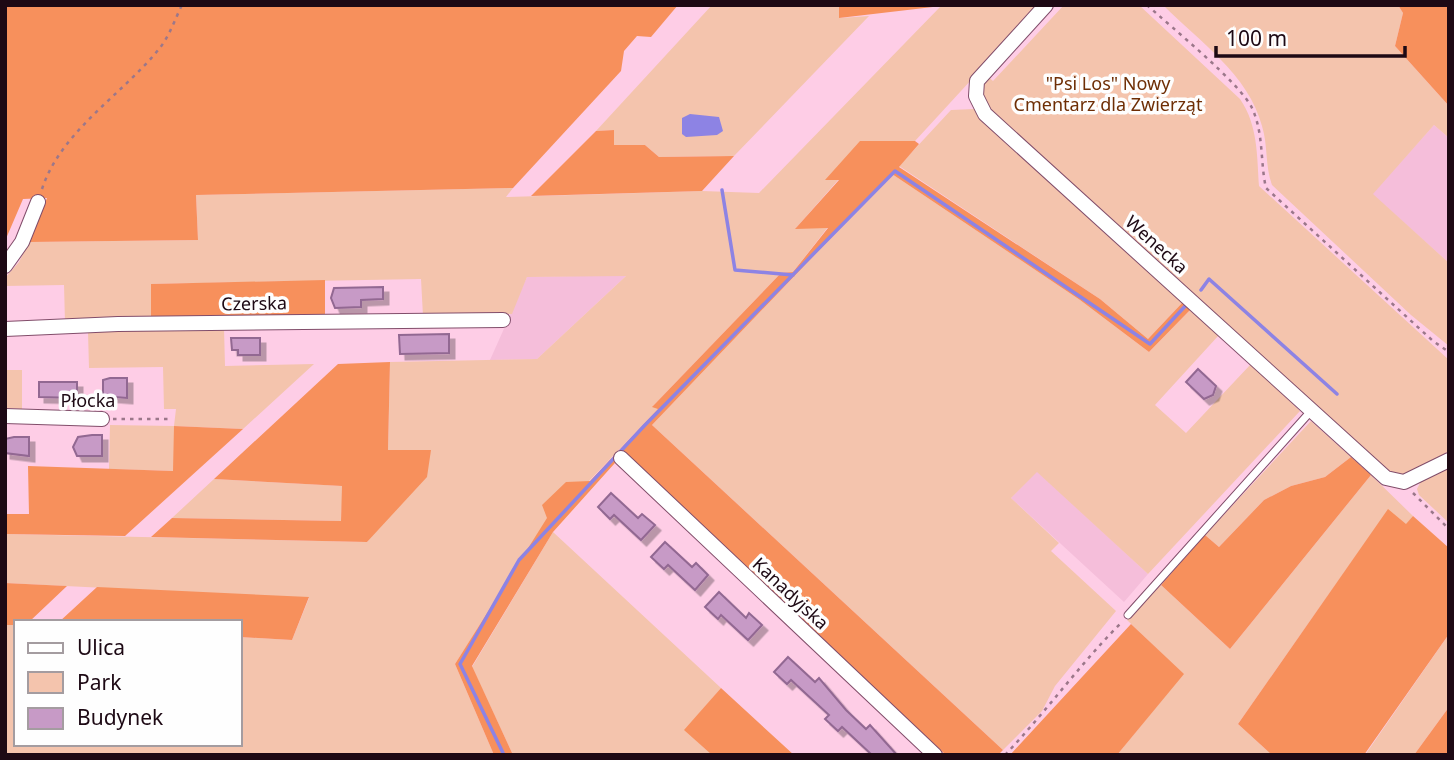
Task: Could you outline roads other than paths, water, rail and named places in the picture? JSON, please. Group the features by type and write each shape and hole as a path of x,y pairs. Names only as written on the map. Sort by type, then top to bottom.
{"street":[{"name":"Wenecka","path":"1046,5 981,74 976,85 979,104 985,114 1385,478 1404,482 1448,460"},
{"path":"5,266 22,242 38,202"},
{"name":"Czerska","path":"5,329 118,324 503,320"},
{"name":"Płocka","path":"5,416 102,419"},
{"name":"Kanadyjska","path":"621,458 934,755"}],"lane":[{"path":"1128,615 1311,411"}],"waterway":[{"path":"504,755 460,664 519,560 645,425 895,171 1150,344 1188,303"},
{"path":"722,190 735,270 793,275"},
{"path":"1201,290 1209,279 1337,394"}],"park label":[{"name":"\"Psi Los\" Nowy Cmentarz dla Zwierząt","path":"1108,93"}]}
